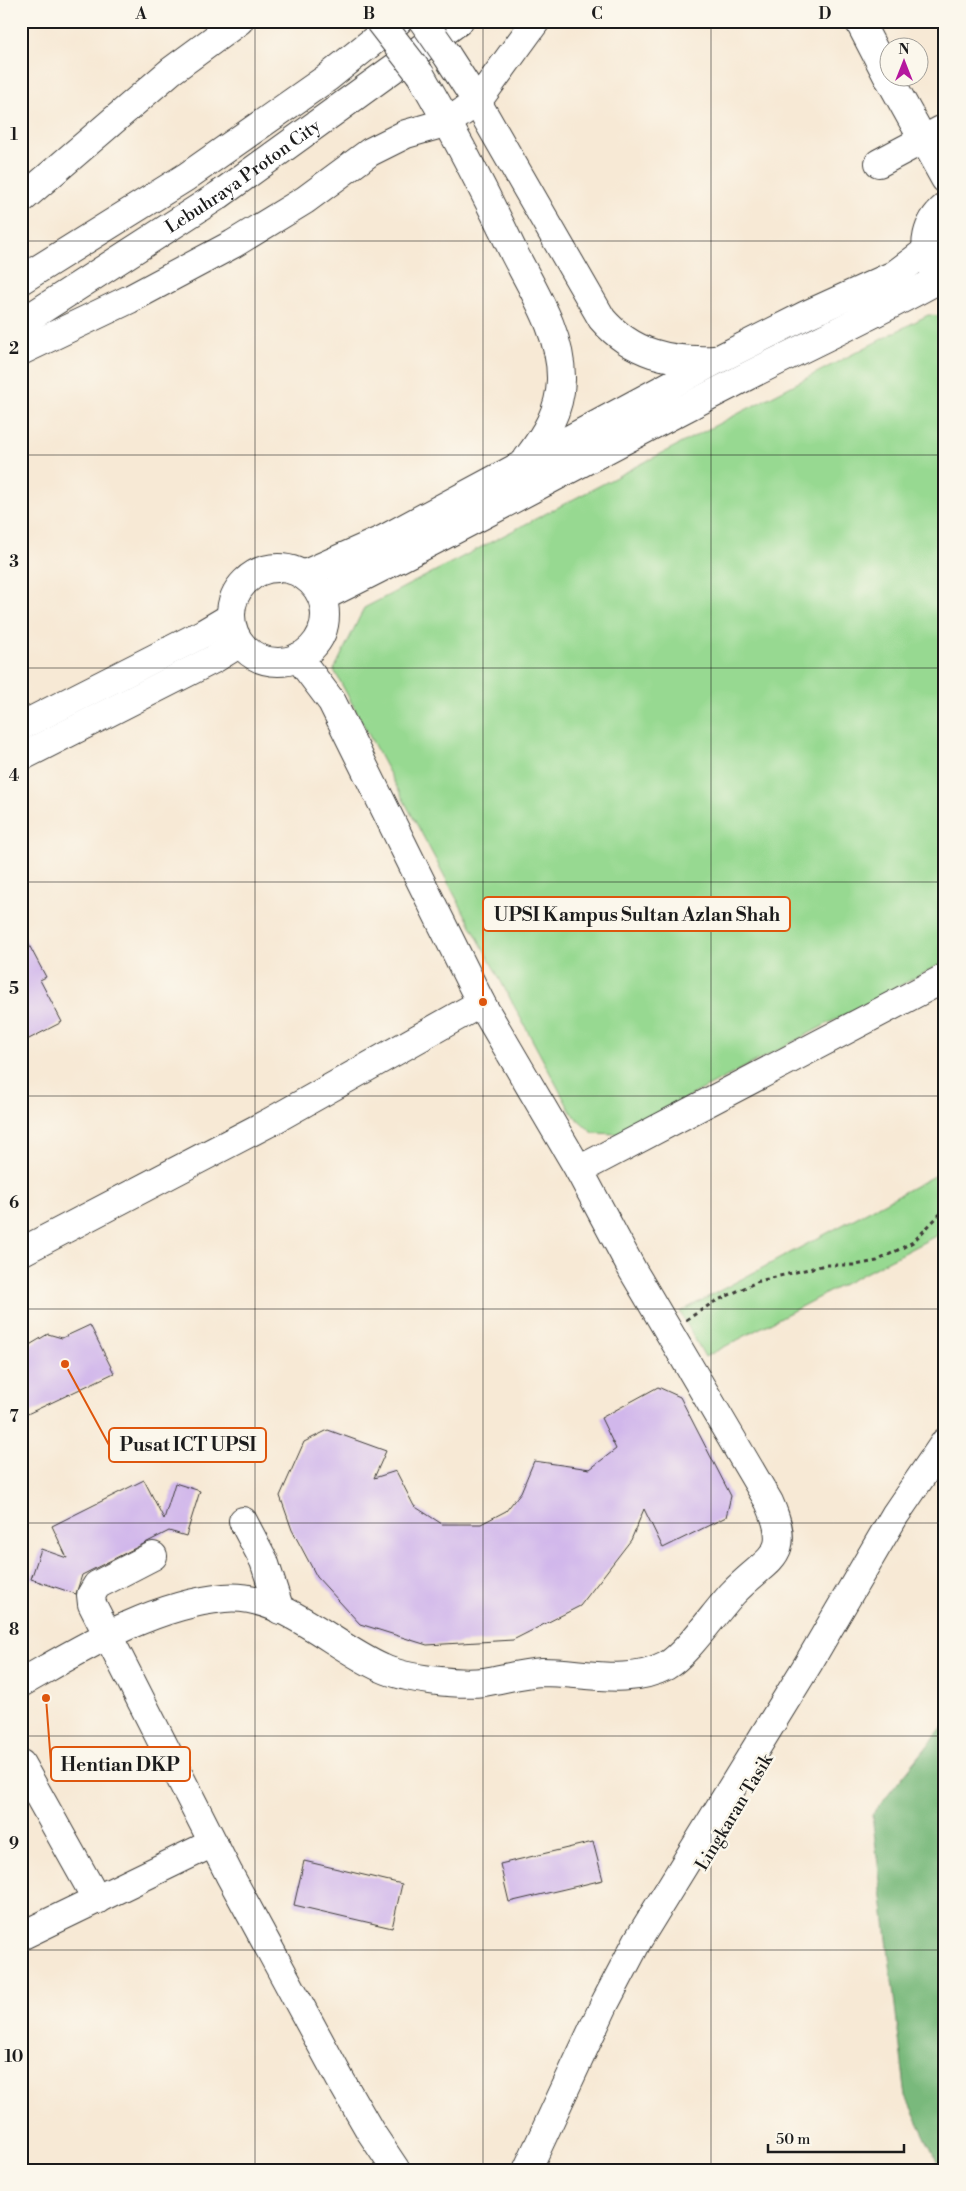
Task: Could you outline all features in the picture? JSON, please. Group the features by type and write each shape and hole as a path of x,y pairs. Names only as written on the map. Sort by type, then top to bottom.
{"street":[{"path":"21,200 171,70 239,21"},
{"path":"380,21 420,74 448,122 544,312 558,351 561,380 556,412 546,433 525,463"},
{"name":"Lebuhraya Proton City","path":"21,280 186,177 327,78 398,21"},
{"path":"423,21 477,102 602,319 616,335 660,356 691,361 717,360"},
{"name":"Lebuhraya Proton City","path":"21,322 219,195 459,21"},
{"path":"21,351 130,299 233,244 305,200 370,152 406,134 448,122 477,102 536,21"},
{"path":"859,21 878,58"},
{"path":"896,88 931,134 945,179"},
{"path":"879,163 931,134"},
{"path":"492,206 525,188"},
{"path":"322,597 442,538 731,384 896,304 943,279 932,266 926,251 927,235 932,220 945,207"},
{"path":"303,575 384,539 717,360 806,315 894,275 926,251"},
{"path":"279,568 303,575 317,588 322,597 325,611 324,625 319,638 310,649 298,657 283,661 267,660 252,654 240,643 231,616 236,592 254,574 279,568"},
{"path":"21,726 204,633 231,616"},
{"path":"21,757 214,659 240,643"},
{"path":"21,1683 108,1636 166,1611 225,1598 253,1599 305,1622 342,1648 384,1670 428,1680 481,1682 538,1672 628,1676 649,1673 668,1665 685,1650 714,1613 742,1584 773,1557 780,1541 779,1525 768,1502 670,1333 579,1170 481,1003 397,829 332,702 298,657"},
{"path":"579,1170 945,978"},
{"path":"21,1252 270,1122 481,1003"},
{"path":"527,2170 605,2003 638,1940 812,1656 895,1515 945,1442"},
{"name":"Lingkaran Tasik","path":"540,2170 646,1958 945,1464"},
{"path":"243,1521 264,1561 280,1610"},
{"path":"154,1556 97,1585 91,1595 92,1604 213,1843 340,2079 370,2131 396,2170"},
{"path":"21,1764 97,1900"},
{"path":"21,1936 213,1843"}],"path":[{"path":"670,1333 699,1310 759,1281 825,1265 855,1265 877,1261 913,1242 945,1209"}],"green space":[{"path":"928,315 945,316 945,962 618,1134 593,1133 572,1114 334,670 364,608"},
{"path":"945,1170 945,1231 705,1357 680,1312"},
{"path":"945,1724 945,2170 941,2170 906,2097 872,1815"}],"building":[{"path":"21,930 46,977 40,980 62,1022 21,1043"},
{"path":"90,1325 114,1373 21,1417 21,1355 26,1347 48,1334 62,1338"},
{"path":"658,1387 680,1397 731,1496 726,1517 663,1548 644,1509 631,1540 580,1606 513,1640 427,1645 360,1624 317,1577 292,1530 280,1496 304,1442 328,1430 386,1451 374,1478 396,1471 414,1506 442,1524 481,1524 506,1511 521,1492 534,1461 590,1469 616,1449 601,1418"},
{"path":"144,1480 164,1519 175,1483 200,1491 186,1536 169,1531 82,1575 76,1594 31,1579 41,1549 67,1558 52,1526"},
{"path":"593,1842 603,1880 509,1902 500,1864"},
{"path":"304,1861 402,1884 392,1928 294,1905"}],"place":[{"name":"UPSI Kampus Sultan Azlan Shah","path":"483,1002"},
{"name":"Pusat ICT UPSI","path":"65,1364"},
{"name":"Hentian DKP","path":"46,1698"}]}
